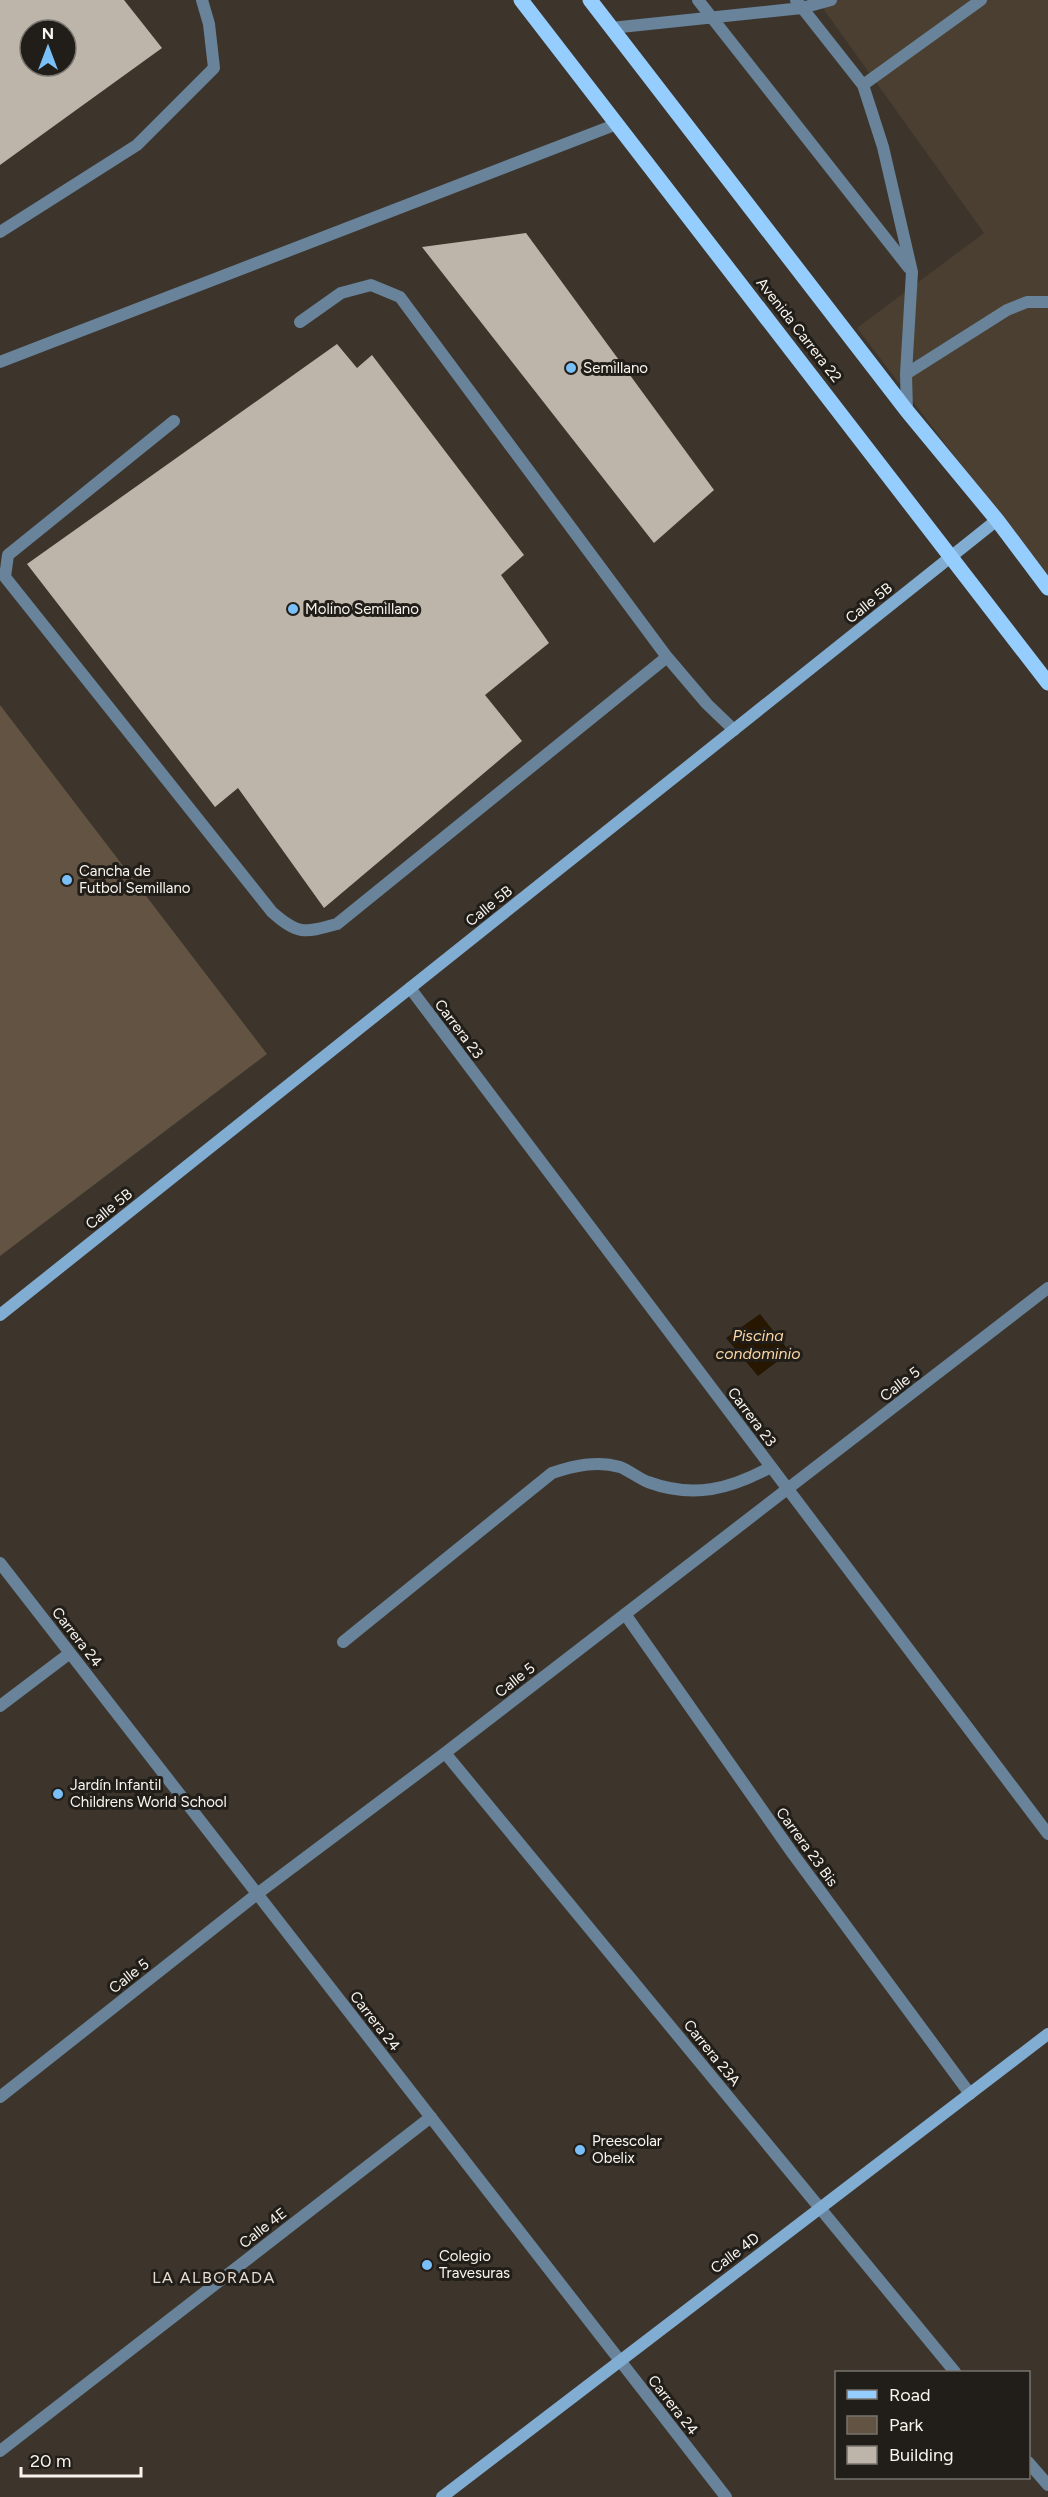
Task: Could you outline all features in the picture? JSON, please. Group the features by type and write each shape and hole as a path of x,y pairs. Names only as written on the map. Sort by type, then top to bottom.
{"main road":[{"name":"Avenida Carrera 22","path":"521,0 1048,683"},
{"path":"590,0 907,411 997,519 1048,588"}],"street":[{"path":"0,232 137,145 214,68 209,24 202,0"},
{"path":"698,0 912,272"},
{"path":"611,28 713,19 831,0"},
{"path":"862,86 981,0"},
{"path":"799,4 862,86 883,147 912,272 906,374 907,411"},
{"path":"0,362 617,124"},
{"path":"300,322 340,293 371,285 400,297 667,657 707,704 734,730"},
{"path":"906,374 1007,310 1027,302 1048,302"},
{"path":"174,421 8,555 5,577 272,912 290,928 310,931 337,924 667,657"},
{"name":"Calle 5B","path":"0,1316 997,519"},
{"name":"Carrera 23","path":"410,988 1048,1834"},
{"name":"Calle 5","path":"0,2097 257,1893 445,1753 1048,1288"},
{"path":"343,1642 552,1473 580,1464 619,1467 648,1482 674,1489 708,1491 743,1482 771,1467"},
{"name":"Carrera 24","path":"0,1563 726,2497"},
{"name":"Carrera 23 Bis","path":"625,1614 793,1854 969,2094"},
{"path":"0,1706 70,1653"},
{"name":"Carrera 23A","path":"445,1753 953,2371"},
{"name":"Calle 4D","path":"442,2497 1048,2034"},
{"name":"Calle 4E","path":"0,2451 431,2117"},
{"path":"1030,2463 1048,2485"}],"shaded area":[{"path":"817,0 1048,0 1048,579 857,328 984,233"}],"green space":[{"name":"Cancha de Futbol Semillano","path":"0,705 267,1054 0,1256"}],"water":[{"name":"Piscina condominio","path":"760,1314 790,1352 758,1376 726,1338"}],"building":[{"path":"0,0 124,0 162,48 0,165"},
{"name":"Semillano","path":"526,233 714,490 654,543 422,247"},
{"name":"Molino Semillano","path":"337,344 357,368 372,355 524,555 501,575 549,643 485,695 522,741 324,908 238,788 215,807 27,564"}],"place":[{"name":"Semillano","path":"571,368"},
{"name":"Molino Semillano","path":"293,609"},
{"name":"Cancha de Futbol Semillano","path":"67,880"},
{"name":"Jardín Infantil Childrens World School","path":"58,1794"},
{"name":"Preescolar Obelix","path":"580,2150"},
{"name":"Colegio Travesuras","path":"427,2265"}],"district":[{"name":"LA ALBORADA","path":"214,2277"}]}
